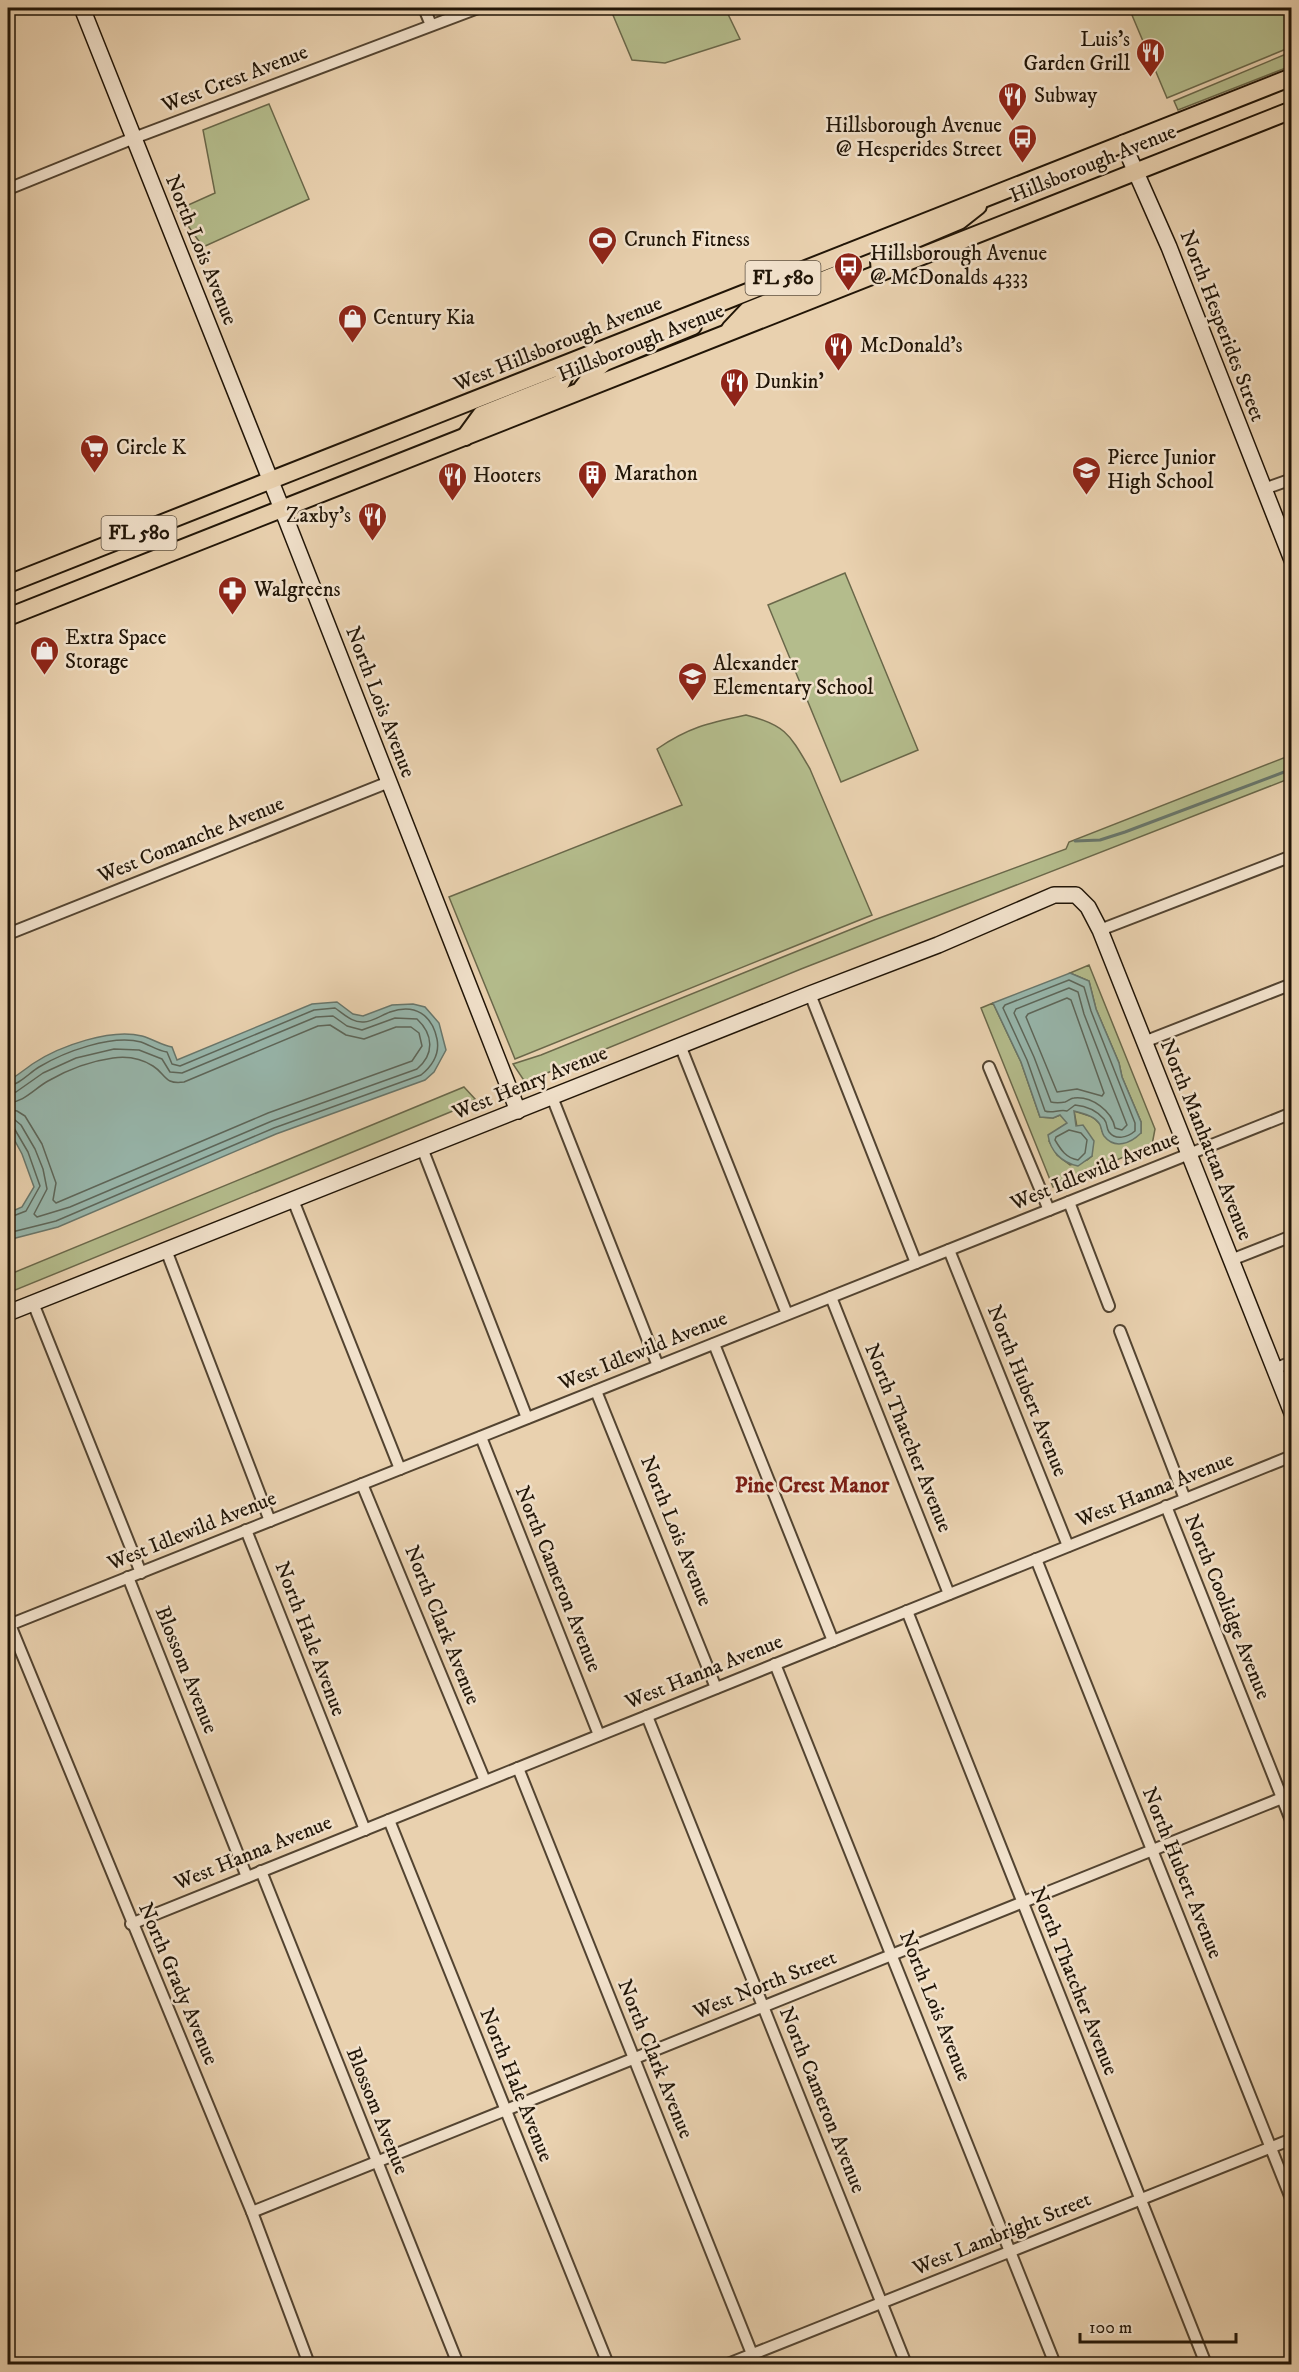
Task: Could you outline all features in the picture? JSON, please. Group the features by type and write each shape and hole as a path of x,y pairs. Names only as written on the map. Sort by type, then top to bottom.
{"main road":[{"name":"Hillsborough Avenue","path":"1123,143 1292,77"},
{"name":"Hillsborough Avenue","path":"8,617 1292,110"},
{"name":"West Hillsborough Avenue","path":"8,584 1123,143"},
{"path":"880,273 879,261 883,253 959,222 987,197"},
{"path":"725,334 747,311 838,274 844,269 847,253"},
{"path":"580,392 605,362 694,326 704,310"},
{"path":"464,438 481,415 561,383 571,363"}],"street":[{"name":"North Lois Avenue","path":"82,8 271,481 518,1111"},
{"path":"424,8 431,26"},
{"name":"West Crest Avenue","path":"8,189 134,138 477,8"},
{"name":"North Hesperides Street","path":"1123,143 1172,256 1292,560"},
{"path":"1264,489 1292,479"},
{"name":"West Comanche Avenue","path":"8,934 389,782"},
{"path":"1100,930 1292,856"},
{"name":"West Henry Avenue","path":"8,1313 680,1045 938,945 1054,895 1068,895"},
{"name":"North Manhattan Avenue","path":"1068,895 1076,895 1088,907 1100,930 1292,1413"},
{"path":"1144,1042 1292,984"},
{"path":"810,994 916,1263"},
{"path":"680,1045 787,1314"},
{"path":"989,1067 1049,1210"},
{"path":"552,1097 658,1366"},
{"name":"West Idlewild Avenue","path":"8,1622 141,1573 1292,1113"},
{"path":"422,1148 527,1418"},
{"path":"293,1200 400,1469"},
{"path":"1069,1202 1109,1306"},
{"path":"1231,1260 1292,1236"},
{"path":"166,1250 270,1521"},
{"name":"North Hubert Avenue","path":"950,1250 1068,1546"},
{"name":"North Thatcher Avenue","path":"831,1297 949,1594"},
{"path":"33,1303 141,1573"},
{"name":"North Coolidge Avenue","path":"1120,1331 1185,1499"},
{"path":"714,1344 833,1641"},
{"path":"1274,1369 1292,1362"},
{"name":"North Lois Avenue","path":"596,1391 716,1688"},
{"name":"North Cameron Avenue","path":"481,1437 599,1735"},
{"name":"West Hanna Avenue","path":"131,1924 1292,1456"},
{"name":"North Clark Avenue","path":"362,1484 485,1781"},
{"name":"North Coolidge Avenue","path":"1166,1506 1287,1796 1292,1823"},
{"name":"North Hale Avenue","path":"246,1530 364,1830"},
{"name":"North Hubert Avenue","path":"1036,1559 1292,2201"},
{"name":"Blossom Avenue","path":"128,1578 247,1877"},
{"name":"North Thatcher Avenue","path":"907,1611 1206,2364"},
{"name":"North Grady Avenue","path":"8,1622 252,2212 309,2364"},
{"name":"North Lois Avenue","path":"775,1664 1055,2364"},
{"name":"North Cameron Avenue","path":"647,1716 906,2364"},
{"name":"North Clark Avenue","path":"518,1768 754,2360"},
{"name":"West North Street","path":"252,2212 1287,1796"},
{"name":"North Hale Avenue","path":"388,1820 608,2364"},
{"name":"Blossom Avenue","path":"261,1871 458,2364"},
{"name":"West Lambright Street","path":"728,2364 754,2360 881,2303 1292,2139"}],"green space":[{"path":"610,8 725,8 740,39 665,63 632,60"},
{"path":"1129,8 1291,8 1291,47 1167,98"},
{"path":"1291,52 1291,66 1178,110 1174,101"},
{"path":"269,104 309,199 203,247 177,210 215,193 203,130"},
{"path":"845,573 918,750 841,782 768,605"},
{"path":"746,715 770,723 786,733 792,740 810,769 872,915 515,1059 449,897 682,805 657,749 700,727"},
{"path":"1291,755 1291,778 801,969 525,1082 513,1064 541,1055 874,920 1066,849 1069,842"},
{"path":"1089,965 1155,1129 1152,1145 1053,1187 981,1008 993,1003 1021,1062 1040,1117 1053,1118 1060,1115 1066,1118 1068,1123 1058,1129 1049,1141 1057,1155 1070,1165 1087,1160 1092,1156 1077,1127 1074,1111 1093,1117 1101,1125 1102,1131 1141,1133 1141,1122 1096,1009 1089,981 1070,973"},
{"path":"464,1087 475,1099 465,1106 8,1293 8,1275"}],"water":[{"path":"1070,973 1089,981 1096,1009 1141,1122 1141,1133 1133,1140 1118,1144 1104,1136 1100,1125 1094,1118 1074,1111 1076,1126 1083,1125 1094,1141 1092,1156 1078,1166 1062,1159 1051,1146 1048,1135 1067,1123 1060,1115 1053,1118 1040,1117 1021,1062 993,1003"},
{"path":"337,1002 353,1014 363,1016 392,1005 413,1004 425,1007 439,1023 446,1050 434,1072 425,1080 276,1134 58,1227 8,1240 8,1213 22,1207 34,1187 22,1154 8,1128 8,1081 57,1050 86,1040 116,1034 142,1036 172,1047 177,1060 312,1004"}],"waterway":[{"path":"1075,841 1100,840 1125,832 1292,769"}],"place":[{"name":"Luis's Garden Grill","path":"1151,78"},
{"name":"Subway","path":"1013,122"},
{"name":"Hillsborough Avenue @ Hesperides Street","path":"1023,164"},
{"name":"Crunch Fitness","path":"603,266"},
{"name":"Hillsborough Avenue @ McDonalds 4333","path":"849,292"},
{"name":"Century Kia","path":"352,344"},
{"name":"McDonald's","path":"839,372"},
{"name":"Dunkin'","path":"734,408"},
{"name":"Circle K","path":"95,474"},
{"name":"Pierce Junior High School","path":"1086,496"},
{"name":"Marathon","path":"593,500"},
{"name":"Hooters","path":"452,502"},
{"name":"Zaxby's","path":"372,542"},
{"name":"Walgreens","path":"233,616"},
{"name":"Extra Space Storage","path":"44,676"},
{"name":"Alexander Elementary School","path":"692,702"}],"district":[{"name":"Pine Crest Manor","path":"812,1485"}]}
